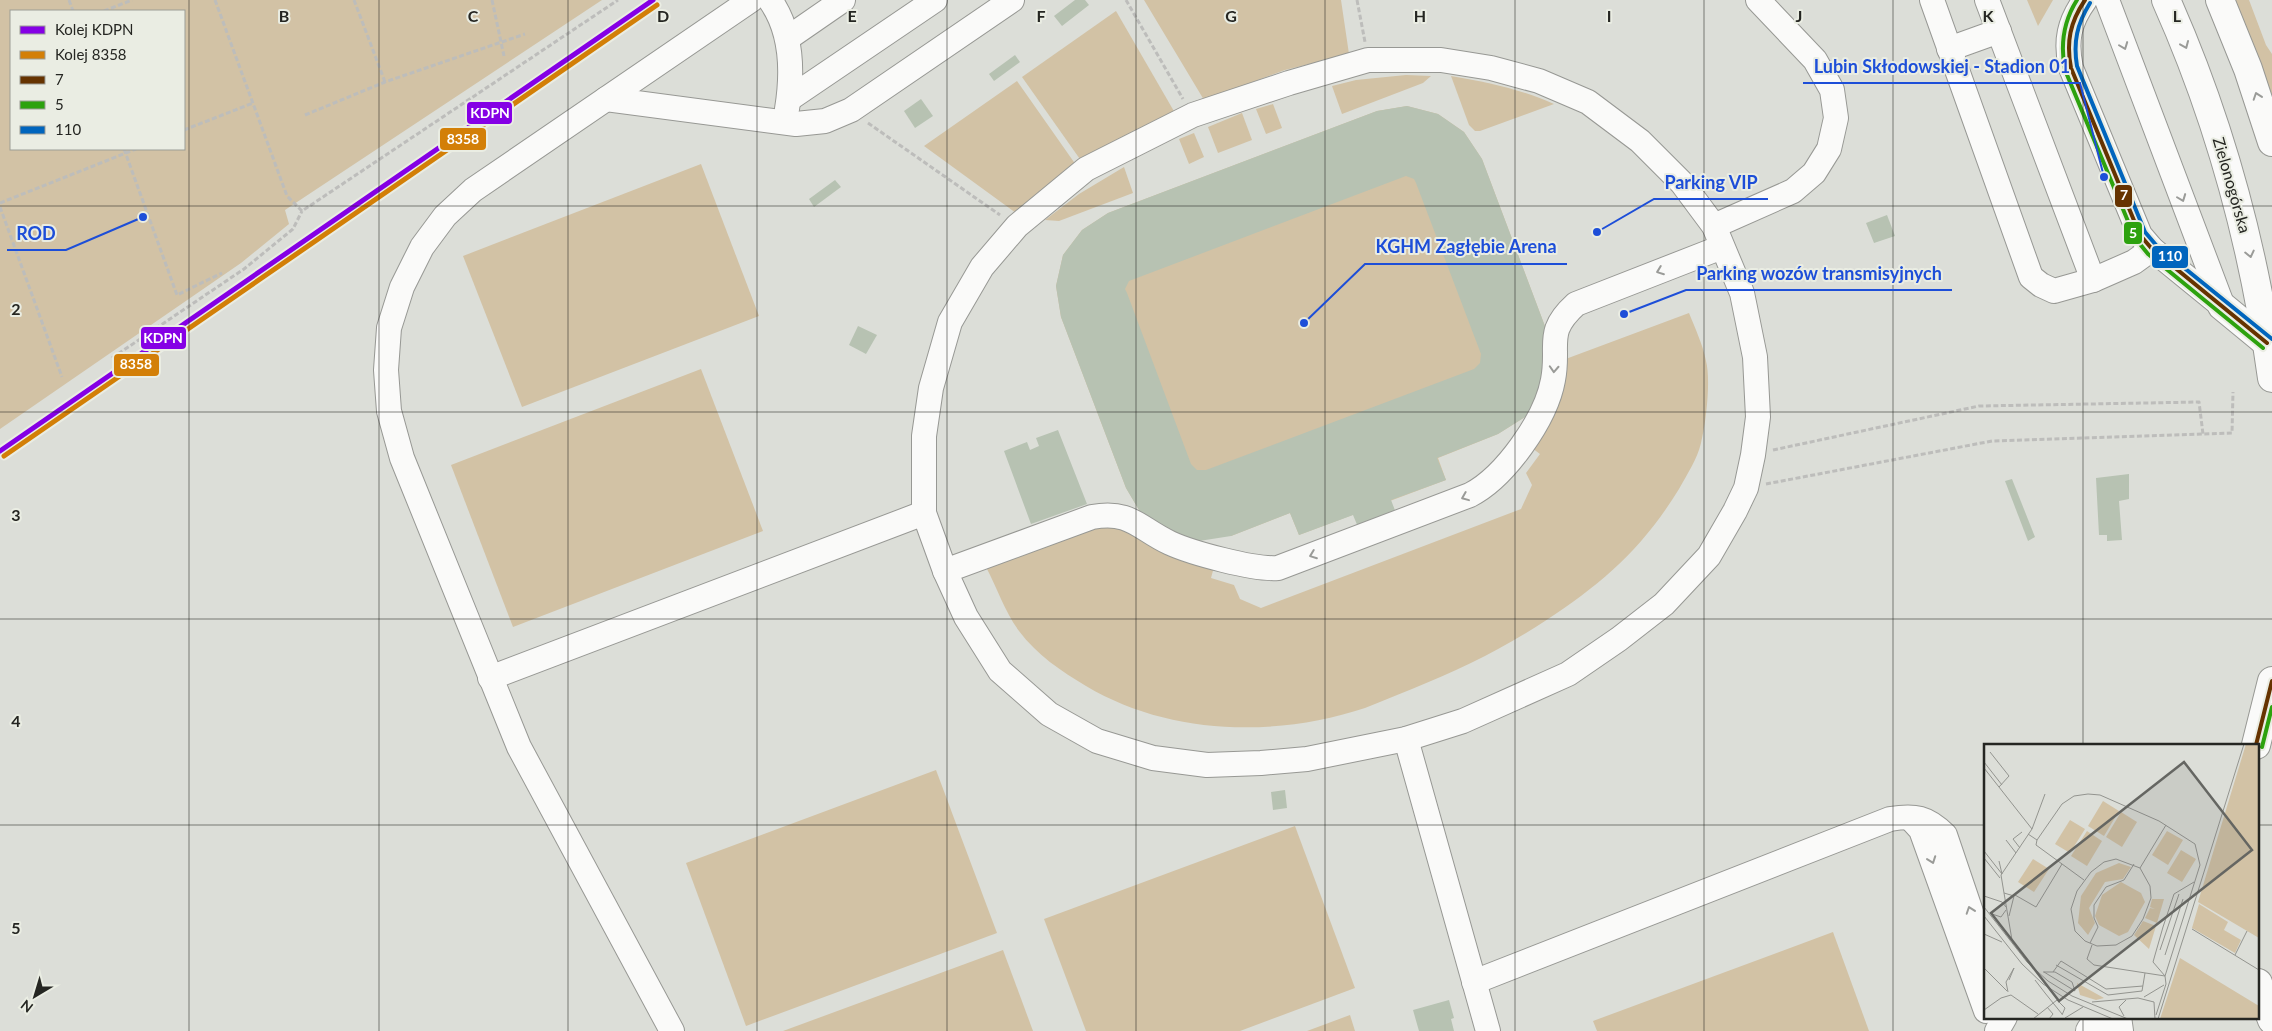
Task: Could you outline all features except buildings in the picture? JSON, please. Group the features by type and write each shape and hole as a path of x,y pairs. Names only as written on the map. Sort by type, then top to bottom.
{"main road":[{"name":"Zielonogórska","path":"2166,0 2193,64 2230,172 2252,262 2272,378"},
{"path":"2220,0 2248,69 2272,142"},
{"path":"2222,306 2267,343"},
{"path":"2256,744 2272,681"},
{"path":"2260,989 2272,1020"},
{"path":"2090,1031 2099,1018"},
{"path":"2117,1018 2119,1031"}],"street":[{"path":"672,1031 519,747 490,678 399,448 389,411 386,370 389,328 402,287 422,247 445,216 473,190 751,0"},
{"path":"770,0 778,11 788,38 790,71 787,110 796,124 824,121 851,110 1012,0"},
{"path":"788,38 843,0"},
{"path":"606,99 787,110 935,0"},
{"path":"945,571 1092,517 1110,514 1134,522 1180,547 1255,567 1278,568 1470,495 1483,488 1499,473 1525,439 1544,408 1554,379 1556,331 1563,316 1576,304 1718,236 1793,191 1814,174 1829,149 1836,118 1832,90 1815,60 1758,0"},
{"path":"1932,0 2030,277 2040,285 2054,291 2093,280 2134,262 2152,249"},
{"path":"1987,0 2093,280"},
{"path":"2085,0 2072,21 2068,35 2067,50 2071,68 2140,235 2152,249 2222,306"},
{"path":"2107,0 2222,306"},
{"path":"1949,49 1999,31"},
{"path":"1368,60 1441,60 1490,68 1539,81 1588,102 1640,141 1682,183 1718,236 1742,293 1755,357 1758,417 1746,488 1735,511 1709,556 1664,604 1619,639 1568,674 1463,721 1406,739 1307,759 1207,765 1153,758 1098,741 1048,714 1000,671 966,617 945,571 924,513 924,436 931,388 950,322 982,268 1017,226 1086,169 1193,115 1289,83 1368,60"},
{"path":"490,678 924,513"},
{"path":"1406,739 1488,1031"},
{"path":"1474,982 1608,922 1895,814 1922,818 1934,824 1945,835 1984,950"},
{"path":"1895,814 1921,830 1984,1005"},
{"path":"1988,1018 1995,1031"},
{"path":"1995,1031 2003,1018"}],"path":[{"path":"107,10 132,0"},
{"path":"215,0 286,196 302,211"},
{"path":"354,0 385,82"},
{"path":"492,0 504,56"},
{"path":"112,358 244,269 293,229 302,211 618,0"},
{"path":"1126,0 1193,115"},
{"path":"1357,0 1368,60"},
{"path":"305,115 385,82 525,34"},
{"path":"185,130 253,103"},
{"path":"851,110 1017,226"},
{"path":"0,203 125,151 177,295 222,272"},
{"path":"0,207 62,377"},
{"path":"1746,488 1992,441 2232,433 2233,392"},
{"path":"1753,455 1979,406 2199,402 2203,434"}],"shaded area":[{"path":"0,0 602,0 285,210 289,224 241,263 0,429"},
{"path":"1144,0 1341,0 1349,54 1285,70 1204,100"},
{"path":"2027,0 2053,0 2038,26"},
{"path":"2235,0 2249,0 2266,45 2272,54 2272,95"},
{"path":"1116,11 1175,113 1082,162 1022,77"},
{"path":"1406,75 1431,76 1423,83 1342,114 1332,86 1356,80"},
{"path":"1451,76 1529,94 1554,104 1480,131 1475,131 1469,125"},
{"path":"1017,81 1076,165 1043,189 1016,213 924,146"},
{"path":"1273,104 1282,128 1266,134 1256,109"},
{"path":"1407,106 1438,114 1464,132 1482,159 1546,329 1525,417 1498,434 1438,458 1446,480 1299,535 1290,513 1231,536 1142,515 1126,488 1061,317 1056,286 1063,255 1082,230 1108,213 1377,111"},
{"path":"1242,113 1252,140 1218,153 1208,127"},
{"path":"1194,133 1204,157 1189,164 1179,139"},
{"path":"701,164 759,316 522,407 463,256"},
{"path":"1124,167 1133,193 1059,221 1045,220 1079,194"},
{"path":"1689,313 1703,349 1707,369 1707,402 1703,435 1697,455 1679,489 1651,530 1620,563 1585,593 1529,631 1464,667 1365,708 1331,718 1295,724 1259,727 1222,727 1152,714 1118,702 1086,686 1050,662 1026,640 1005,608 986,567 1093,527 1115,525 1214,567 1211,578 1234,585 1240,599 1261,608 1521,509 1532,485 1526,473 1540,454 1528,445 1563,360"},
{"path":"701,369 763,531 513,627 451,465"},
{"path":"936,770 997,933 746,1026 686,863"},
{"path":"1295,826 1355,988 1240,1031 1086,1031 1044,919"},
{"path":"1833,932 1869,1031 1597,1031 1593,1021"},
{"path":"1003,950 1033,1031 783,1031"},
{"path":"1350,1015 1355,1031 1307,1031"}],"rail line":[{"name":"KDPN","path":"0,451 653,0"},
{"name":"8358","path":"4,456 657,5"}],"transit line":[{"name":"5","path":"2077,0 2072,8 2064,34 2065,70 2135,238 2148,254 2263,348"},
{"name":"7","path":"2085,0 2076,16 2070,33 2071,68 2140,235 2152,249 2267,343"},
{"name":"110","path":"2090,3 2077,33 2077,66 2145,232 2156,245 2272,339"},
{"name":"7","path":"2256,744 2272,681"},
{"name":"5","path":"2262,747 2272,707"}],"place":[{"name":"Lubin Skłodowskiej - Stadion 01","path":"2104,177"},
{"name":"ROD","path":"143,217"},
{"name":"Parking VIP","path":"1597,232"},
{"name":"Parking wozów transmisyjnych","path":"1624,314"},
{"name":"KGHM Zagłębie Arena","path":"1304,323"}]}
